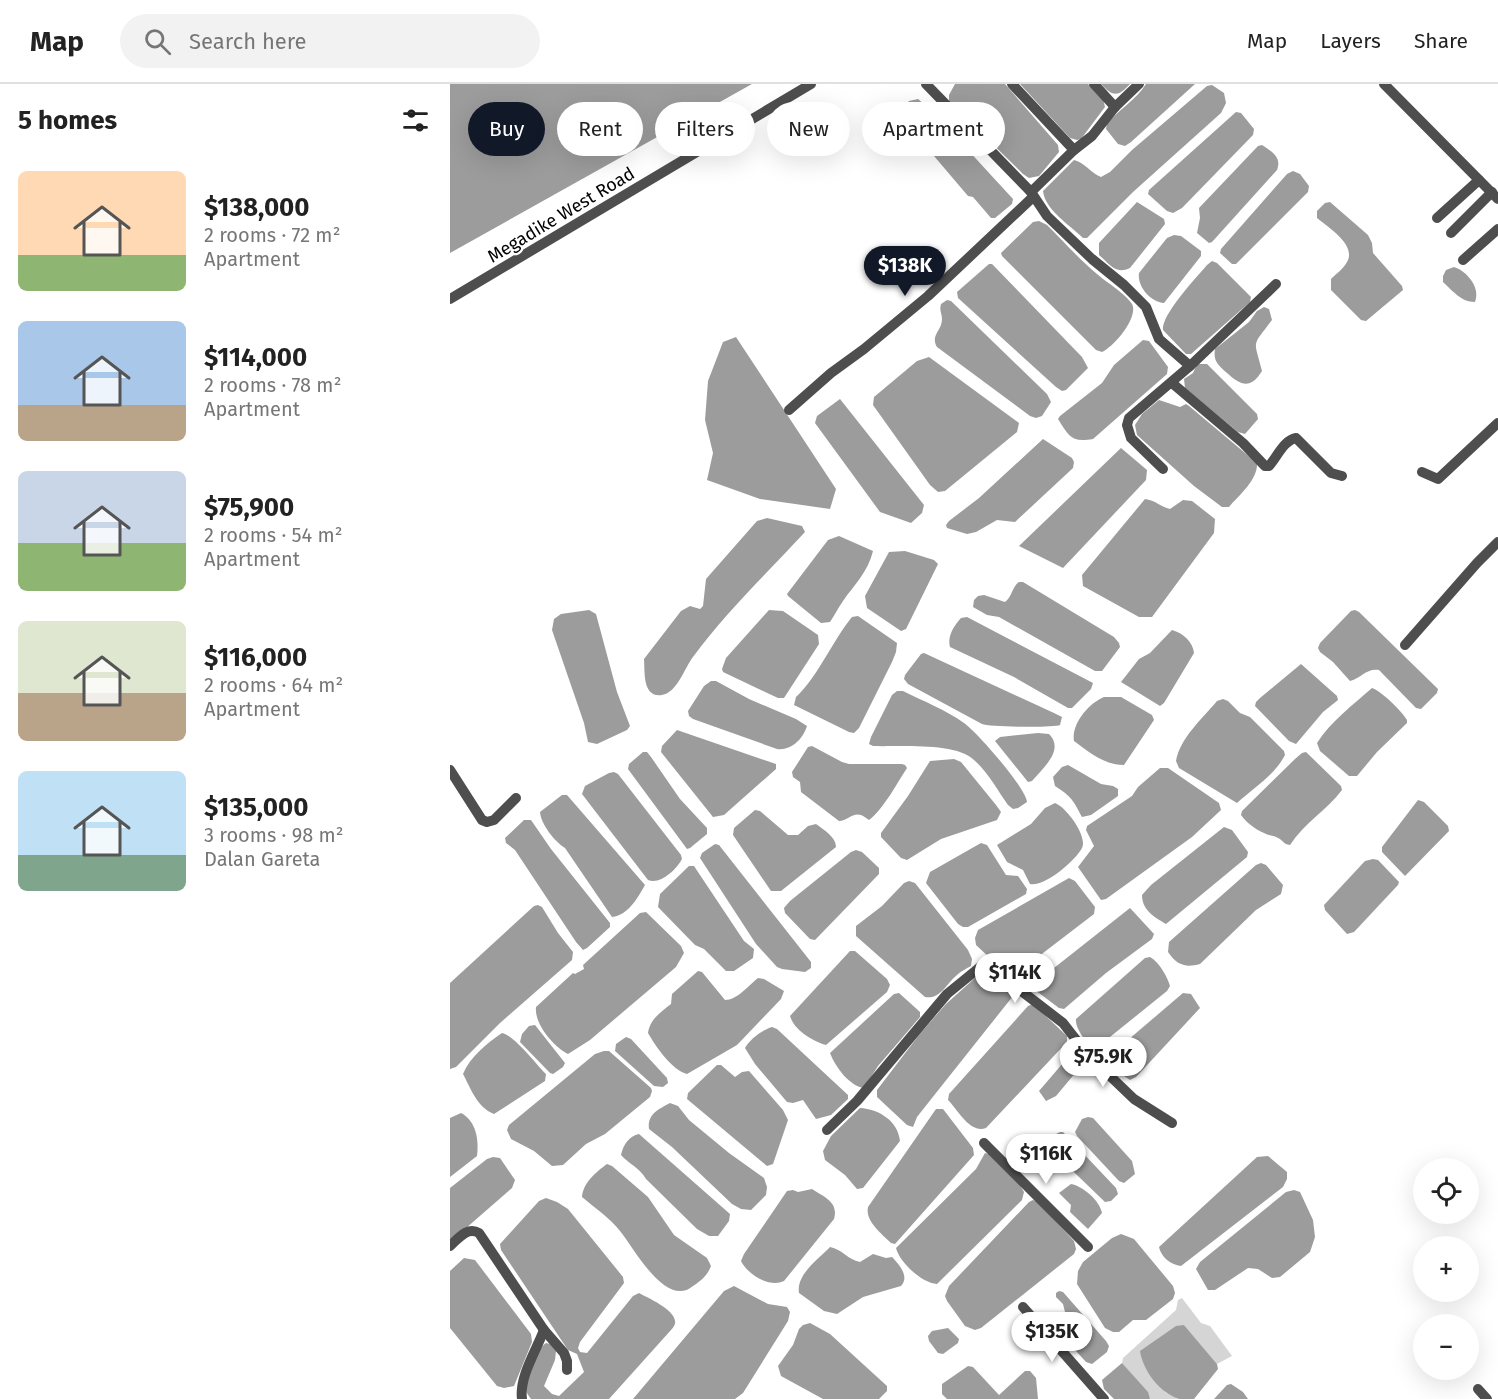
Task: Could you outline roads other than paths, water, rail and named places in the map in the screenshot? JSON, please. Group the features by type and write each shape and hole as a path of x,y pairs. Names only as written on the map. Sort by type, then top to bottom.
{"street":[{"name":"Megadike West Road","path":"450,299 811,84"},
{"path":"926,84 1032,194 1047,216 1146,307 1159,339 1190,366"},
{"path":"1012,84 1074,150"},
{"path":"1094,84 1114,107"},
{"path":"789,410 831,373 922,301 1074,150 1092,136 1114,107 1138,84"},
{"path":"1388,85 1495,196 1451,233"},
{"path":"1437,218 1479,180"},
{"path":"1463,260 1498,229"},
{"path":"1163,469 1131,438 1127,425 1130,418 1172,383 1276,284"},
{"path":"1172,383 1243,443 1265,466 1269,466 1276,459 1288,440 1296,438 1331,473 1342,476"},
{"path":"1422,472 1438,479 1498,423"},
{"path":"1405,645 1498,542"},
{"path":"450,771 482,820 488,822 494,820 516,798"},
{"path":"826,1130 856,1101 947,994 985,963 1063,1023 1088,1055 1134,1099 1172,1123"},
{"path":"984,1143 1088,1247"},
{"path":"450,1246 466,1232 475,1230 479,1233 544,1330 564,1353 567,1370"},
{"path":"1023,1307 1104,1399"},
{"path":"522,1399 521,1389 524,1379 544,1330"},
{"path":"1478,1389 1487,1399"}]}
